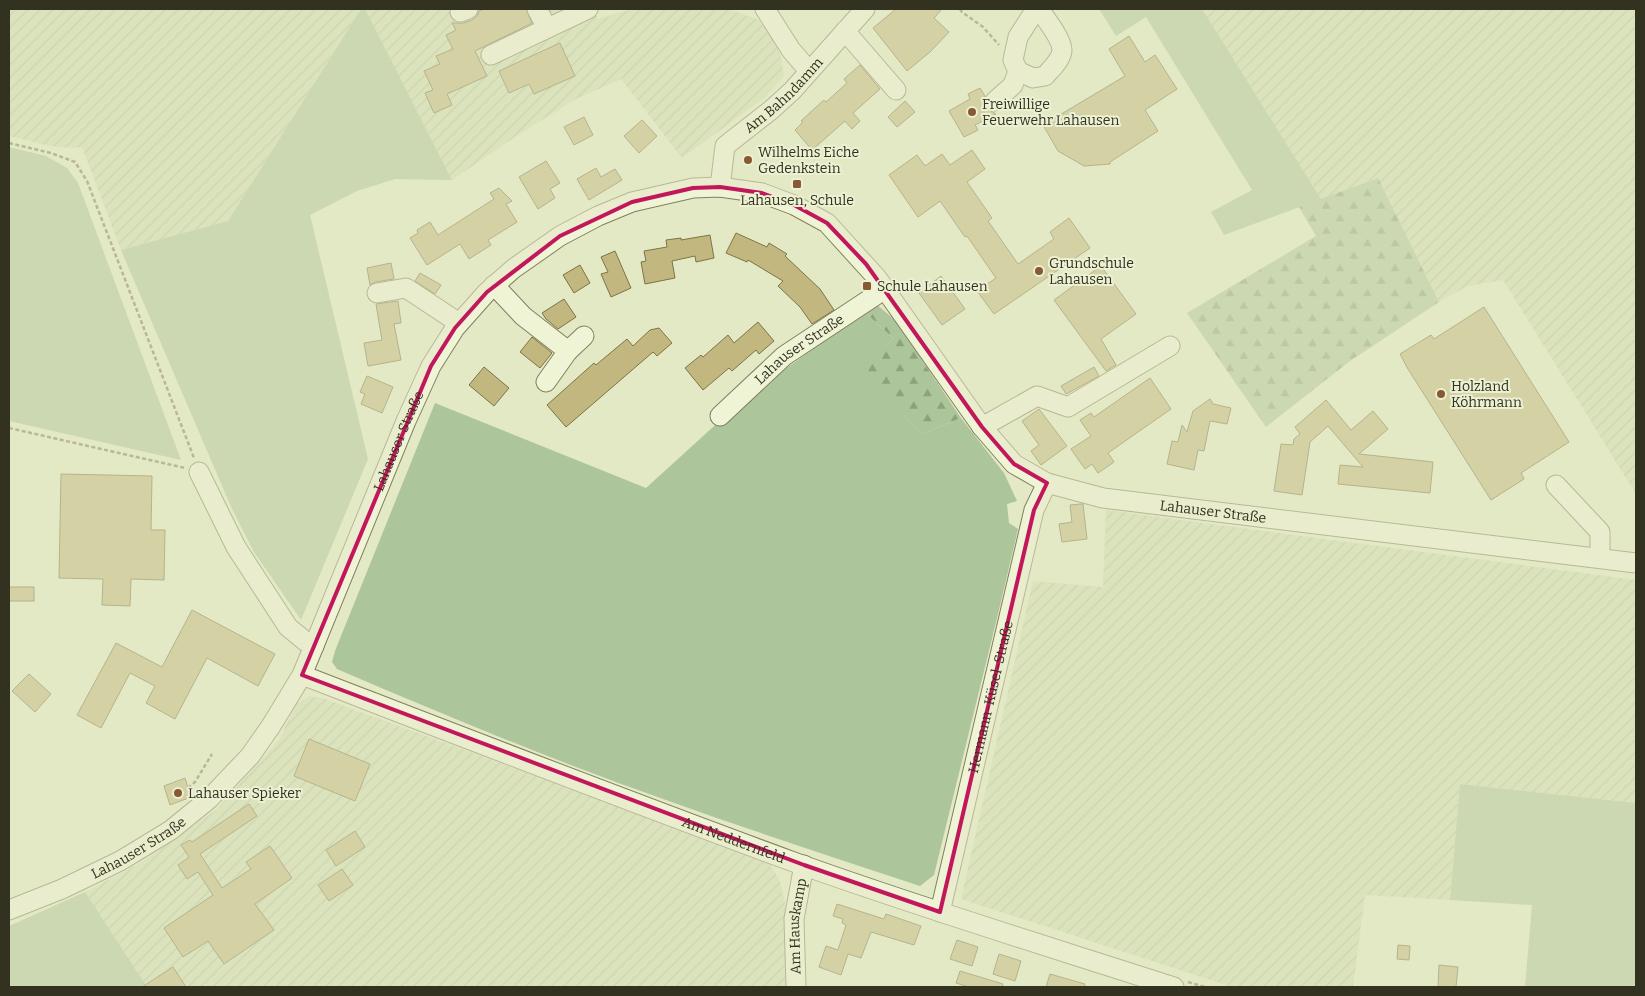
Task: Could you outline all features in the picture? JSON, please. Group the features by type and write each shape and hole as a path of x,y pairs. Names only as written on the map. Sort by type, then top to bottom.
{"street":[{"path":"538,9 547,28"},
{"path":"491,55 588,9"},
{"path":"764,9 791,50 809,71"},
{"name":"Am Bahndamm","path":"720,187 725,146 792,91 865,9"},
{"path":"995,101 1013,85 1018,37 1037,9 1058,38 1062,50 1057,62 1045,76 1033,78 1016,66"},
{"path":"845,31 896,90"},
{"name":"Lahauser Straße","path":"9,910 62,889 113,864 171,830 209,799 250,756 302,675 431,366 459,323 494,285 513,269 560,236 598,216 632,202 693,188 720,187 762,193 794,206 827,223 866,264 885,289 982,427 1014,464 1047,483 1103,498 1636,563"},
{"path":"494,285 523,316 568,351"},
{"path":"377,293 406,288 459,323"},
{"name":"Lahauser Straße","path":"720,416 784,356 885,289"},
{"path":"546,382 568,351 584,336"},
{"path":"982,427 1037,396 1068,407 1170,346"},
{"path":"199,472 236,548 288,627 314,646"},
{"name":"Hermann-Küsel-Straße","path":"940,912 1034,510 1047,483"},
{"path":"1556,485 1600,532 1600,558"},
{"name":"Am Neddernfeld","path":"302,675 530,763 804,865 940,912 1174,987"},
{"name":"Am Hauskamp","path":"796,987 794,919 804,865"}],"path":[{"path":"960,9 983,27 1016,66"},
{"path":"9,143 50,153 75,162 87,181 199,472"},
{"path":"9,428 199,472"},
{"path":"188,788 195,782 212,754"}],"highlighted area":[{"path":"720,187 762,193 794,205 827,223 866,264 982,427 1014,464 1047,483 1034,510 940,912 804,865 302,675 431,366 455,328 487,292 560,236 632,202 693,188"}],"green space":[{"path":"9,9 361,9 228,221 121,250 82,147 50,146 9,136"},
{"path":"361,9 365,9 452,180 395,179 357,191 310,215 368,459 301,620 254,552 232,509 121,250 228,221"},
{"path":"365,9 593,9 598,19 632,9 728,9 759,20 780,52 784,76 764,98 682,158 621,79 576,99 521,133 452,180"},
{"path":"1099,9 1202,9 1321,199 1224,235 1211,212 1252,190 1146,17 1116,36"},
{"path":"1202,9 1636,9 1636,494 1503,280 1467,286 1439,302 1378,178 1321,199"},
{"path":"9,147 46,156 67,168 78,183 181,460 9,421"},
{"path":"1378,178 1439,302 1350,361 1266,427 1187,313 1316,236 1299,207"},
{"path":"876,304 895,320 961,418 922,434 856,367 894,339 865,312"},
{"path":"865,312 894,339 857,367 922,434 961,418 1004,473 1017,501 1007,504 1009,523 1018,529 934,875 920,886 704,814 576,767 337,669 332,662 435,403 646,488 746,397"},
{"path":"1106,510 1636,580 1636,803 1460,784 1450,900 1365,895 1353,987 1232,987 961,899 1033,581 1103,587"},
{"path":"310,696 322,698 767,860 779,879 785,902 785,987 147,987 85,892 137,865 217,809 279,740 296,704"},
{"path":"1460,784 1636,803 1636,987 1525,987 1532,905 1450,900"},
{"path":"85,892 147,987 9,987 9,926"}],"building":[{"path":"484,9 526,9 532,23 475,51 487,76 447,94 452,105 434,113 425,93 433,90 424,71 440,64 436,56 453,49 446,35 456,30 452,23 463,23 472,20 479,11"},
{"path":"896,9 942,9 934,18 949,32 930,52 907,71 873,28"},
{"path":"1129,36 1145,62 1155,55 1177,89 1145,110 1158,131 1110,162 1110,164 1084,166 1058,151 1043,125 1125,76 1109,49"},
{"path":"560,43 575,76 534,94 529,84 509,93 499,71"},
{"path":"860,65 880,89 853,113 860,121 852,129 845,121 812,150 795,130 803,122 801,121 815,108 824,100 826,102 847,83 844,79"},
{"name":"Freiwillige Feuerwehr Lahausen","path":"980,88 985,96 984,103 986,108 996,114 975,125 978,130 964,137 949,111 970,99 968,94"},
{"path":"905,101 915,112 897,127 888,117"},
{"path":"584,117 593,135 574,145 564,127"},
{"path":"642,120 657,136 639,153 624,136"},
{"path":"972,150 985,169 967,182 992,218 988,221 1018,264 1054,239 1050,232 1069,218 1090,248 994,314 977,291 996,278 967,236 965,237 940,201 918,217 889,175 917,155 925,166 942,154 950,165"},
{"path":"546,161 560,183 550,189 555,198 538,209 519,177"},
{"path":"596,168 601,177 615,169 622,180 589,200 577,179"},
{"path":"499,188 512,201 506,204 517,222 488,240 491,245 469,259 460,244 427,265 410,238 418,233 417,230 430,222 438,235 494,199 490,193"},
{"path":"736,233 767,247 769,243 787,254 785,256 820,289 834,310 812,324 800,307 778,286 783,281 748,260 747,262 726,253"},
{"path":"710,235 714,258 696,262 695,256 672,261 675,278 645,284 641,262 646,261 644,251 667,247 666,240 681,238 681,240"},
{"path":"615,251 631,288 611,297 601,274 608,272 601,257"},
{"path":"391,263 394,279 375,282 370,285 367,268"},
{"path":"580,265 590,283 574,293 563,275"},
{"path":"1101,266 1136,314 1101,339 1116,365 1106,371 1054,300"},
{"path":"420,273 441,285 435,294 415,281"},
{"path":"941,276 965,309 942,325 919,293"},
{"path":"564,299 576,317 558,329 542,313"},
{"path":"398,301 401,323 394,324 401,360 368,366 364,343 382,340 376,304"},
{"path":"1484,307 1569,442 1521,473 1524,479 1491,500 1400,354 1431,335 1434,339"},
{"path":"758,322 774,341 759,354 756,350 732,371 729,368 703,390 685,368 701,355 703,357 728,335 734,343"},
{"path":"659,328 672,343 657,356 653,352 566,427 547,405 594,363 596,365 627,339 633,346 650,330"},
{"path":"532,337 552,353 540,368 520,352"},
{"path":"484,367 509,388 494,406 469,385"},
{"path":"1094,367 1099,376 1066,394 1061,386"},
{"path":"367,376 393,387 382,413 361,404 365,394 360,392"},
{"path":"1150,378 1171,409 1108,453 1114,462 1098,473 1092,464 1085,469 1071,449 1091,436 1080,420 1091,413 1094,417"},
{"path":"1210,399 1213,404 1231,408 1227,424 1210,421 1204,451 1198,450 1194,470 1167,464 1172,441 1178,442 1182,425 1187,432 1193,411"},
{"path":"1326,400 1351,430 1373,411 1388,429 1359,454 1433,462 1430,493 1338,484 1340,465 1363,467 1328,426 1310,442 1302,495 1274,491 1281,444 1293,445 1294,439 1300,434 1295,427"},
{"path":"1039,409 1067,446 1041,465 1031,451 1039,445 1022,421"},
{"path":"61,474 152,476 151,530 165,530 164,580 131,579 130,606 102,605 103,579 59,578"},
{"path":"1083,504 1087,539 1062,542 1059,524 1072,522 1070,505"},
{"path":"9,587 34,587 34,601 9,601"},
{"path":"192,610 275,654 258,686 207,658 175,719 146,703 155,686 130,673 101,728 77,715 116,643 162,667"},
{"path":"29,674 51,694 35,712 12,691"},
{"path":"309,739 370,764 355,801 294,776"},
{"name":"Lahauser Spieker","path":"185,778 191,797 170,805 164,786"},
{"path":"249,804 257,816 200,854 222,888 251,869 246,862 270,846 292,878 255,904 274,930 224,964 208,941 183,957 164,928 213,895 198,872 187,879 178,865 189,857 181,845 190,840 192,842"},
{"path":"355,831 365,847 336,866 326,850"},
{"path":"342,869 353,885 329,901 318,885"},
{"path":"837,904 884,919 886,914 921,926 914,945 871,932 861,958 848,954 841,975 819,967 826,946 838,950 846,925 842,923 843,919 833,916"},
{"path":"957,940 978,947 972,966 950,959"},
{"path":"1398,945 1410,946 1409,960 1397,959"},
{"path":"999,954 1021,961 1015,981 993,974"},
{"path":"1439,965 1458,967 1456,987 1438,987"},
{"path":"173,967 186,987 142,987"},
{"path":"960,971 1003,984 1002,987 969,987 956,983"},
{"path":"1050,974 1085,984 1084,987 1046,987"}],"place":[{"name":"Freiwillige Feuerwehr Lahausen","path":"972,112"},
{"name":"Wilhelms Eiche Gedenkstein","path":"748,160"},
{"name":"Lahausen, Schule","path":"797,184"},
{"name":"Grundschule Lahausen","path":"1039,271"},
{"name":"Schule Lahausen","path":"867,286"},
{"name":"Holzland Köhrmann","path":"1441,394"},
{"name":"Lahauser Spieker","path":"178,793"}]}
